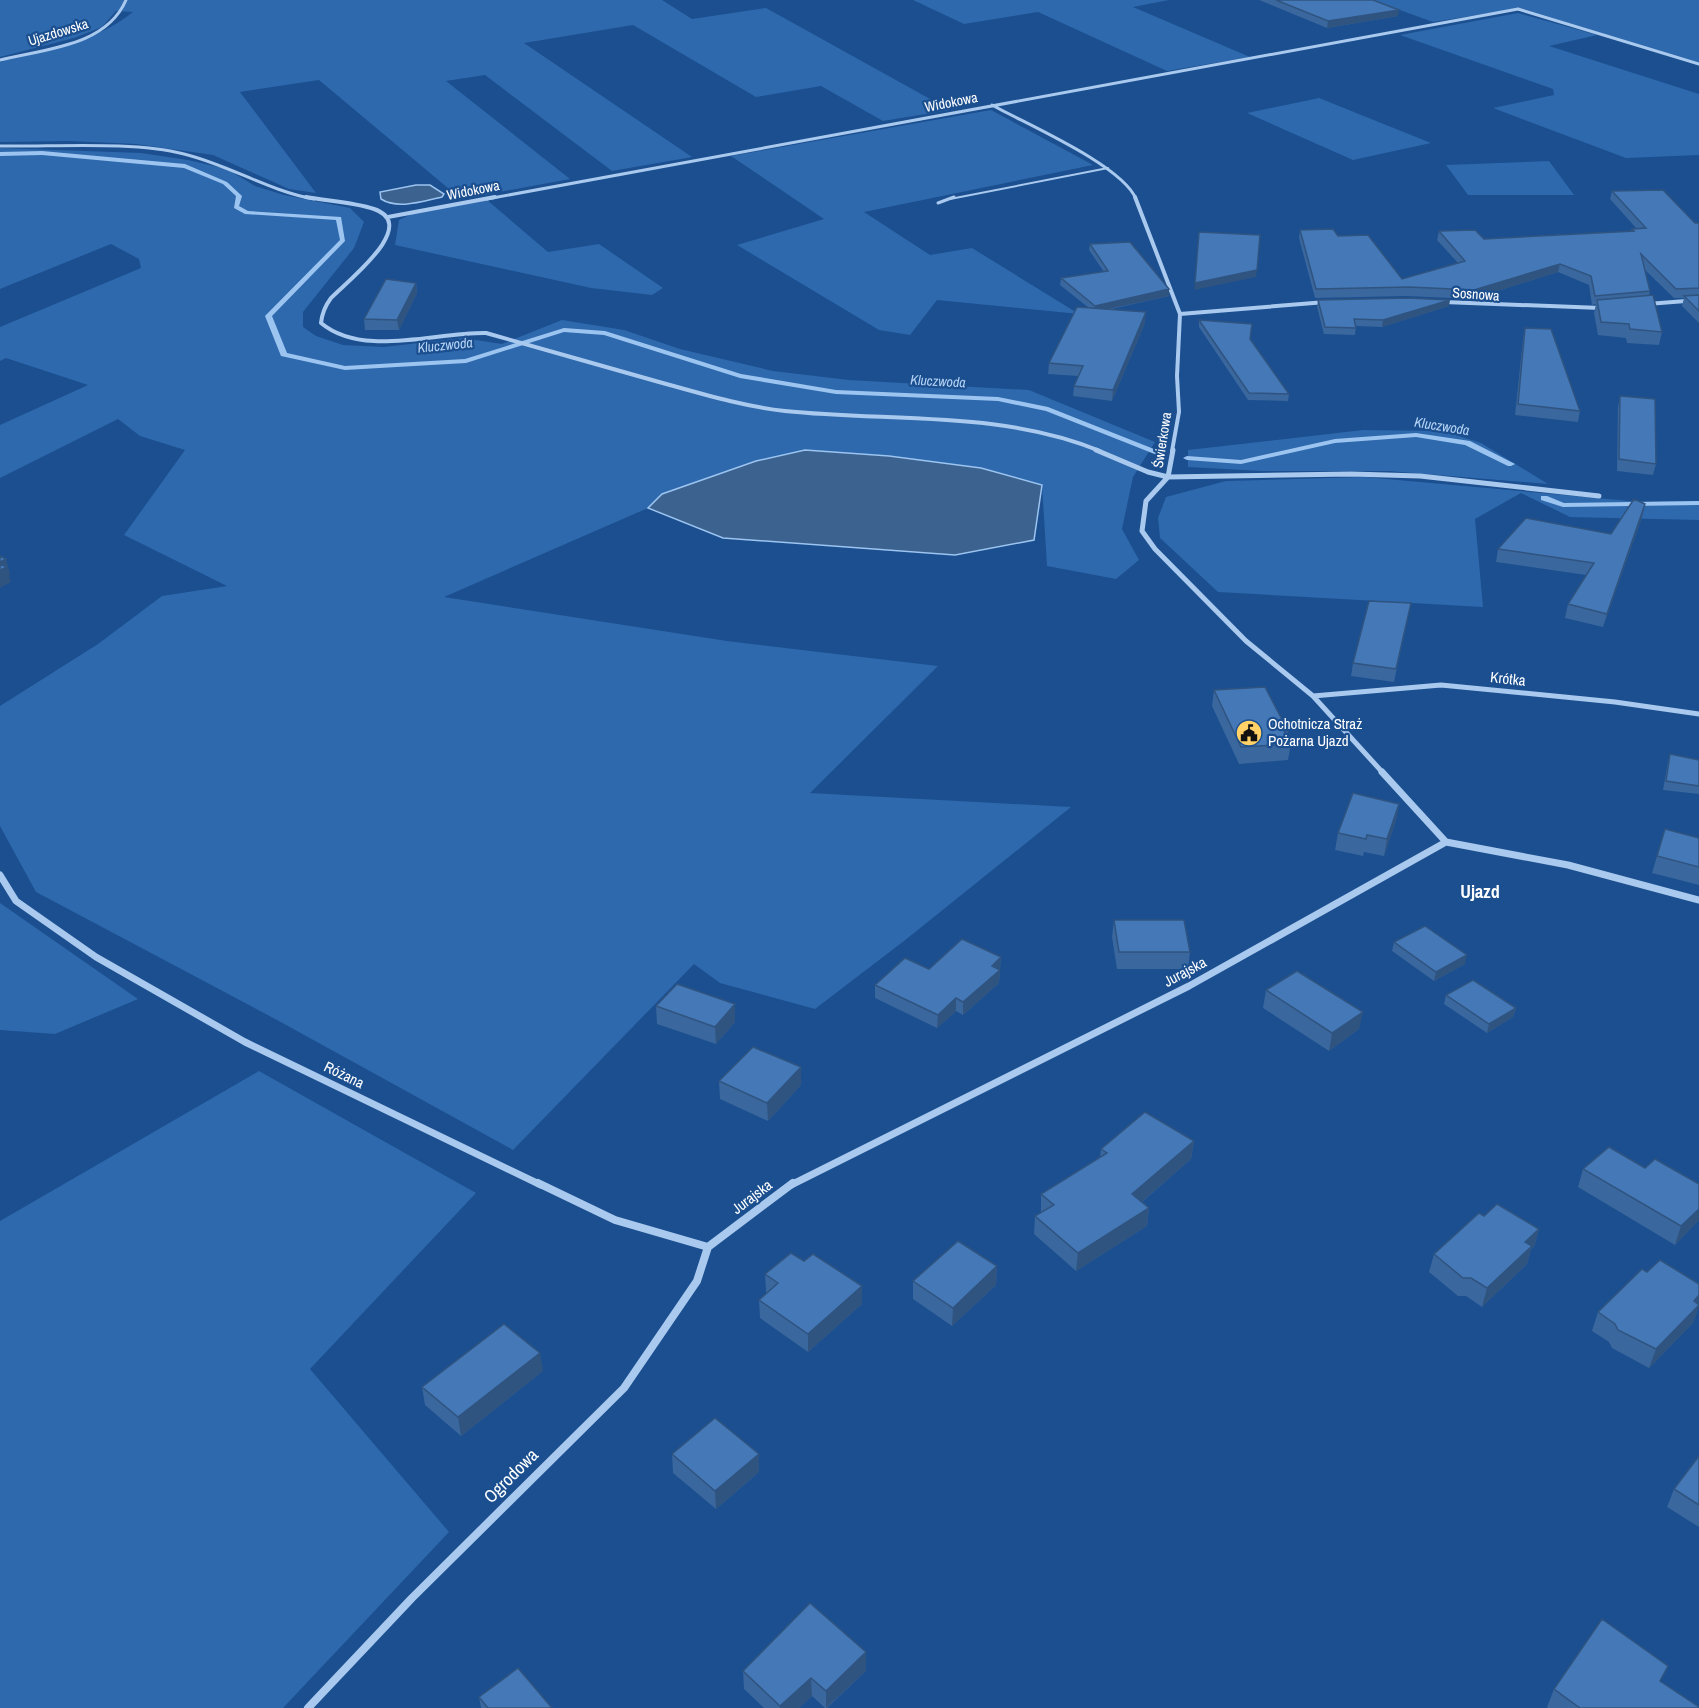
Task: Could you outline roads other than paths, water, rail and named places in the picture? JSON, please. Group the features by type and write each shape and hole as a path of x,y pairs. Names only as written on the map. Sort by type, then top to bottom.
{"street":[{"name":"Ujazdowska","path":"0,60 77,40 107,27 122,11 126,0"},
{"name":"Widokowa","path":"388,217 1518,9 1699,64"},
{"name":"Świerkowa","path":"992,105 1108,168 1132,189 1180,314 1177,376 1179,412 1168,477 1146,501 1142,531 1155,549 1246,641 1313,696 1446,842"},
{"path":"0,146 149,148 181,153 215,162 292,195 374,209 388,217 390,227 384,246 342,286 321,312 321,323 325,328 351,339 370,340 455,333 486,333 710,397 759,408 972,422 1021,429 1082,444 1148,472 1168,477 1351,474 1420,476 1599,496"},
{"path":"1642,305 1699,300"},
{"path":"1180,314 1334,301"},
{"name":"Sosnowa","path":"1439,302 1607,308"},
{"name":"Krótka","path":"1313,696 1441,685 1615,702 1699,714"},
{"path":"1446,842 1568,865 1699,900"},
{"name":"Jurajska","path":"708,1247 798,1179 1189,986 1446,842"},
{"name":"Różana","path":"0,875 15,901 96,957 245,1042 615,1220 708,1247"},
{"name":"Ogrodowa","path":"308,1708 412,1598 624,1388 697,1281 708,1247"}],"lane":[{"path":"938,203 961,195 1108,168"}],"waterway":[{"name":"Kluczwoda","path":"0,154 42,153 185,166 225,183 239,196 236,207 247,213 339,218 343,240 268,316 284,354 345,368 466,361 564,330 605,333 740,376 836,392 998,399 1048,409 1160,453"},
{"name":"Kluczwoda","path":"1187,458 1241,462 1335,441 1416,435 1467,443 1511,464"},
{"name":"Kluczwoda","path":"1544,498 1563,505 1699,503"}],"place":[{"name":"Ochotnicza Straż Pożarna Ujazd","path":"1249,733"}],"district":[{"name":"Ujazd","path":"1480,892"}]}
